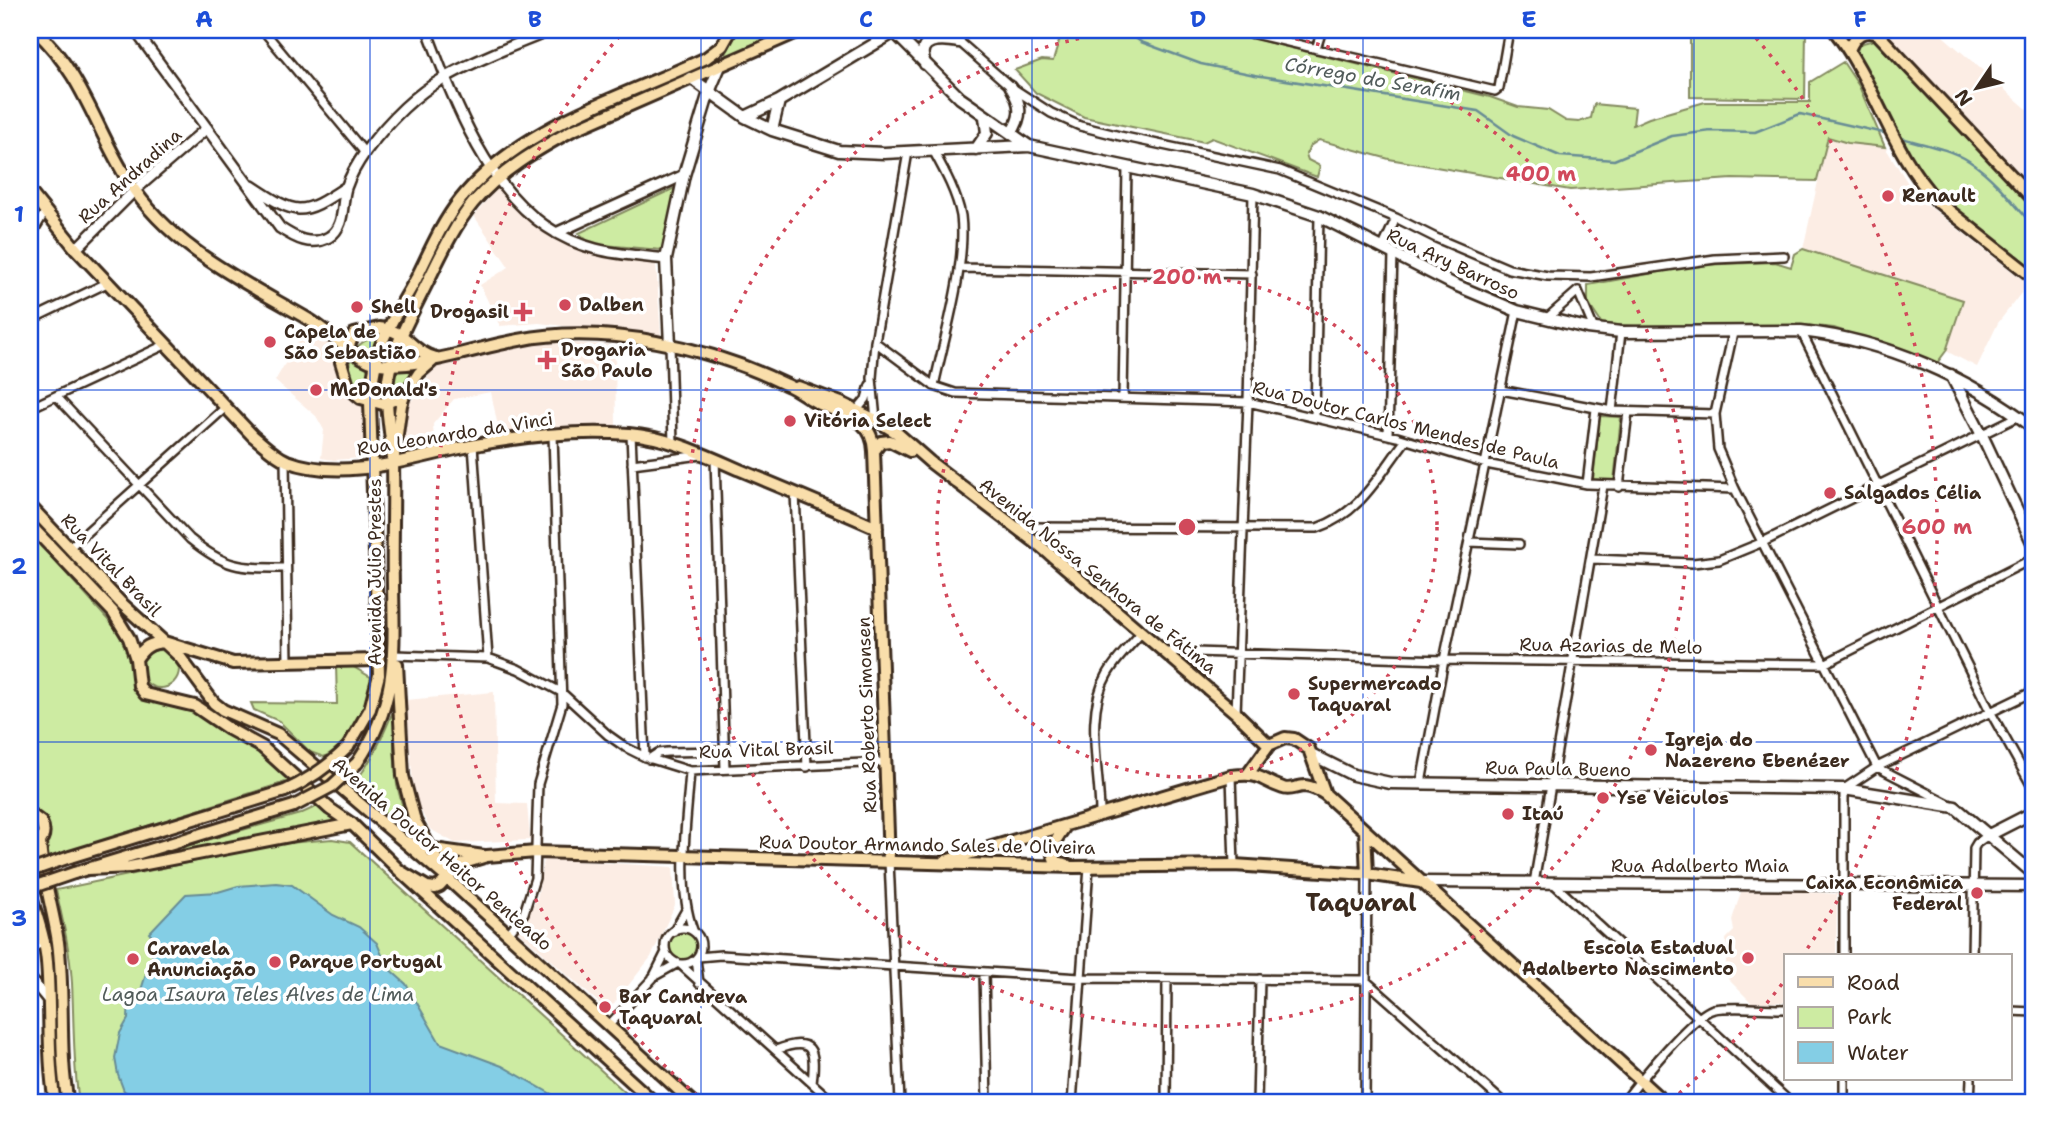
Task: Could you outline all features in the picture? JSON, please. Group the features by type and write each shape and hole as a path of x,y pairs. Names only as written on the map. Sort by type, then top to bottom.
{"main road":[{"name":"Avenida Nossa Senhora de Fátima","path":"35,30 60,55 76,80 119,166 135,190 169,230 194,251 319,326 361,357 377,364 391,365 418,362 519,340 569,334 634,339 670,345 736,364 857,410 905,440 929,462 1018,527 1236,713 1269,745"},
{"path":"402,335 450,239 495,174 523,145 565,121 686,68 719,49 731,30"},
{"path":"389,329 452,213 474,185 570,131 802,30"},
{"path":"1834,30 1849,50 1925,190 2034,278"},
{"path":"745,117 779,101 895,31"},
{"name":"Rua Ary Barroso","path":"895,31 960,98 1029,146 1253,194 1319,216 1453,284 1517,311 1546,319 1621,332 1801,331 1867,344 1950,375 2019,416 2034,428"},
{"path":"1849,50 1862,32 1876,32 2034,200"},
{"path":"925,64 923,48 932,40 959,42"},
{"path":"670,345 666,259 684,176 709,92 720,66"},
{"path":"691,78 745,117 772,130 839,151 863,154 1029,146"},
{"path":"1011,87 1021,112 1011,133"},
{"path":"772,130 779,101"},
{"path":"976,149 987,133 985,117"},
{"name":"Rua Leonardo da Vinci","path":"30,192 76,248 253,436 285,460 327,468 372,467 473,445 553,435 631,434 673,443 710,457 877,528"},
{"name":"Avenida Nossa Senhora de Fátima","path":"319,326 338,348 349,388 360,398 370,402"},
{"path":"319,326 354,334 379,328 389,329 402,335 415,349 436,358 419,373 404,396 393,462"},
{"name":"Avenida Júlio Prestes","path":"30,872 70,857 285,791 307,781 348,747 370,709 379,675 370,402 380,350 389,329"},
{"path":"341,362 354,334"},
{"name":"Avenida Júlio Prestes","path":"30,888 295,806 332,786 357,763 377,730 386,707 394,655 393,462 388,378 402,335"},
{"path":"1950,375 1982,435 2034,546"},
{"name":"Avenida Nossa Senhora de Fátima","path":"789,385 819,404 864,424 873,439 874,451"},
{"path":"370,402 388,403 404,396"},
{"name":"Rua Roberto Simonsen","path":"876,420 874,451 889,861"},
{"path":"874,451 881,442 890,441 929,462"},
{"name":"Rua Vital Brasil","path":"30,506 120,602 164,642 233,663 378,660"},
{"name":"Rua Vital Brasil","path":"30,525 113,612 129,638 136,659"},
{"path":"136,659 153,642 164,642"},
{"name":"Avenida Doutor Heitor Penteado","path":"164,642 180,657 214,703 223,710 278,734 447,878 693,1103"},
{"path":"394,655 398,668 403,776 415,821 447,878"},
{"name":"Avenida Doutor Heitor Penteado","path":"136,659 139,686 145,694 195,706 262,747 330,809 352,824 655,1103"},
{"path":"1248,774 1269,745 1285,738 1303,743 1312,755 1325,793 1665,1103"},
{"name":"Rua Paula Bueno","path":"1312,755 1345,772 1374,780 1844,789 1955,807"},
{"path":"933,864 1231,776 1260,776 1283,788 1303,786 1325,793"},
{"path":"1955,807 2034,874"},
{"path":"1987,836 2034,812"},
{"path":"30,814 37,818 43,827 40,842 41,863 57,942 68,1103"},
{"path":"88,869 130,867 352,824"},
{"path":"1066,825 1052,847 1052,855 1055,860 1074,867"},
{"path":"1365,831 1367,874"},
{"path":"403,840 419,847 487,856"},
{"path":"30,848 40,842"},
{"name":"Rua Doutor Armando Sales de Oliveira","path":"487,856 537,852 1074,867 1234,865 1367,874"},
{"path":"400,871 427,887 440,886 457,867 487,856"},
{"name":"Rua Adalberto Maia","path":"1367,874 1421,882 2034,886"},
{"path":"30,894 44,941 50,1074 55,1103"}],"street":[{"path":"135,30 280,228 303,241 319,241 333,233 342,217 346,187 365,153 421,93 445,77 551,30"},
{"path":"263,30 365,153"},
{"path":"427,30 466,126 495,174 521,208 573,242 596,249 666,259"},
{"path":"947,30 1011,87 1051,113 1080,126 1280,170 1509,269 1548,276 1591,277 1715,259 1784,256"},
{"path":"1237,30 1474,87 1498,90 1509,30"},
{"path":"1316,49 1322,30"},
{"path":"2026,30 2034,36"},
{"name":"Rua Andradina","path":"76,248 135,190 207,128"},
{"path":"876,420 872,378 875,342 908,152"},
{"path":"933,386 959,268 962,236 954,192 934,152"},
{"path":"1123,398 1127,167"},
{"path":"556,233 684,176"},
{"path":"243,178 269,198 294,210 318,206 346,187"},
{"path":"1236,713 1253,194"},
{"path":"30,237 45,212"},
{"path":"1315,416 1319,216"},
{"path":"1382,248 1396,218"},
{"path":"1388,435 1393,254"},
{"path":"959,268 1252,274"},
{"path":"1546,319 1578,291 1582,276"},
{"path":"30,320 109,282"},
{"path":"1578,291 1594,329"},
{"path":"1421,783 1517,311"},
{"path":"1801,331 1992,713 2034,790"},
{"path":"1612,411 1621,332"},
{"path":"1733,333 1714,414 1718,449 1735,489 1877,767 1927,790 1955,807"},
{"name":"Rua Doutor Carlos Mendes de Paula","path":"875,342 933,386 954,393 1248,402 1388,435 1486,464 1587,484 1735,489"},
{"path":"30,408 166,344"},
{"path":"670,345 673,443"},
{"path":"857,410 866,399 872,378"},
{"path":"1501,390 1612,411 1714,414"},
{"path":"56,396 190,539 223,563 240,568 286,568"},
{"path":"69,548 226,407"},
{"path":"1587,484 1596,409"},
{"path":"1619,487 1628,412"},
{"path":"1592,559 1693,563 1719,560 1763,542 2019,416"},
{"path":"631,434 647,758"},
{"path":"508,934 524,913 535,878 538,784 559,718 561,692 553,435"},
{"path":"1018,527 1317,528 1332,523 1357,505 1406,440"},
{"path":"473,445 488,658"},
{"path":"632,464 710,457 725,769"},
{"path":"285,460 288,662"},
{"path":"1534,883 1603,486"},
{"path":"795,493 807,767"},
{"path":"1469,542 1518,544"},
{"name":"Rua Azarias de Melo","path":"1163,651 1444,660 1824,664 2034,558"},
{"path":"1100,814 1095,723 1100,689 1107,675 1141,633"},
{"name":"Rua Vital Brasil","path":"394,655 488,658 529,674 561,692 608,735 647,758 690,771 886,762"},
{"path":"1844,954 1844,789 1877,767 2034,691"},
{"name":"Rua Vital Brasil","path":"647,758 667,752 725,751"},
{"path":"690,771 685,857 686,910 701,944 721,955"},
{"path":"1231,776 1234,865"},
{"path":"1972,954 1975,848 1977,843 1987,836"},
{"name":"Rua Roberto Simonsen","path":"889,861 900,1103"},
{"path":"1072,1103 1089,867"},
{"path":"1364,1103 1367,874"},
{"path":"1555,884 1791,1103"},
{"path":"609,1025 653,978 666,952 666,940 686,910"},
{"path":"674,930 693,930"},
{"path":"30,948 44,941"},
{"path":"699,983 697,958 701,944"},
{"path":"666,952 834,1103"},
{"path":"653,978 679,964 721,955 1080,978 1365,980 1504,1103"},
{"path":"984,972 987,1103"},
{"path":"30,978 48,1000"},
{"path":"1166,1103 1167,979"},
{"path":"1258,1103 1260,979"},
{"path":"1623,1103 1699,1018 1713,1009 1784,1009"},
{"path":"2011,1011 2034,1012"},
{"path":"776,1049 799,1043 808,1045 813,1051 812,1083"},
{"path":"1844,1080 1844,1103"},
{"path":"1970,1103 1971,1080"}],"shaded area":[{"path":"1884,30 1936,30 2034,115 2034,188"},
{"path":"1828,137 1848,143 1885,147 1916,196 2028,284 1998,323 1977,367 1946,351 1963,300 1803,249"},
{"path":"497,188 524,216 558,238 656,264 661,337 539,323 500,326 480,285 509,267 474,216"},
{"path":"307,325 329,338 336,357 339,382 353,398 364,405 367,448 361,458 321,458 324,430 316,416 275,381"},
{"path":"532,341 615,345 616,427 499,432 491,392 454,399 433,424 434,442 406,449 401,443 405,406 421,392 434,364"},
{"path":"494,692 496,803 527,804 530,840 455,843 430,829 414,797 406,700"},
{"path":"544,859 673,867 675,905 651,957 608,1011 518,931 537,899"},
{"path":"1741,892 1837,894 1836,954 1784,954 1784,1002 1751,1002 1726,977 1726,939 1734,931 1732,920"}],"green space":[{"path":"738,30 778,30 780,33 729,58 725,56"},
{"path":"1056,30 1219,30 1490,97 1518,107 1548,110 1566,121 1579,122 1591,118 1594,104 1635,108 1633,125 1705,102 1810,102 1810,82 1843,62 1859,86 1885,147 1848,143 1828,137 1817,181 1732,179 1570,190 1389,159 1319,140 1310,146 1306,154 1308,160 1320,166 1317,177 1212,138 1204,142 1084,117 1036,93 1015,70 1042,60 1053,61 1061,35"},
{"path":"1690,30 1806,30 1805,99 1690,97"},
{"path":"1874,40 2034,208 2034,271 1945,202 1923,181 1857,52 1859,44"},
{"path":"679,186 662,250 591,244 579,233"},
{"path":"1803,249 1963,300 1946,351 1937,363 1834,328 1804,325 1670,328 1602,324 1588,303 1588,285 1698,265 1775,262 1791,267 1795,254"},
{"path":"380,337 392,339 402,346 409,356 409,380 402,390 392,397 380,399 368,397 358,390 351,380 349,368 351,356 358,346 368,339"},
{"path":"1600,416 1621,417 1614,481 1593,480"},
{"path":"30,533 126,640 131,654 134,684 189,708 258,750 292,780 44,859 48,826 30,810"},
{"path":"160,650 173,656 179,669 173,682 160,688 147,682 141,669 147,656"},
{"path":"336,664 350,665 372,678 366,701 350,734 334,751 324,757 310,752 279,721 254,710 251,703 337,704"},
{"path":"394,709 397,785 408,827 404,830 353,785 372,758"},
{"path":"322,804 338,821 184,851 182,847 300,814"},
{"name":"Parque Portugal","path":"332,839 350,842 637,1103 79,1103 71,971 56,890 278,844"},
{"path":"683,931 689,932 697,940 697,952 689,960 683,961 677,960 669,952 668,946 669,940 677,932"}],"water":[{"name":"Lagoa Isaura Teles Alves de Lima","path":"276,883 292,885 333,915 359,927 377,943 387,967 406,984 440,1043 502,1066 567,1103 194,1103 185,1100 140,1099 124,1091 115,1058 120,1033 128,1019 129,995 141,990 155,946 149,933 186,894"}],"waterway":[{"name":"Córrego do Serafim","path":"1124,30 1141,42 1201,64 1478,111 1513,136 1560,156 1614,160 1672,136 1711,131 1755,132 1800,114 1888,134"},
{"name":"Córrego do Serafim","path":"1898,137 1944,150 1969,161 1996,183 2034,227"}],"place":[{"name":"Renault","path":"1888,196"},
{"name":"Dalben","path":"565,305"},
{"name":"Shell","path":"357,307"},
{"name":"Drogasil","path":"523,312"},
{"name":"Capela de São Sebastião","path":"270,342"},
{"name":"Drogaria São Paulo","path":"547,360"},
{"name":"McDonald's","path":"316,390"},
{"name":"Vitória Select","path":"790,421"},
{"name":"Salgados Célia","path":"1830,493"},
{"name":"Supermercado Taquaral","path":"1294,694"},
{"name":"Igreja do Nazereno Ebenézer","path":"1651,750"},
{"name":"Yse Veiculos","path":"1603,798"},
{"name":"Itaú","path":"1508,814"},
{"name":"Caixa Econômica Federal","path":"1977,893"},
{"name":"Escola Estadual Adalberto Nascimento","path":"1748,958"},
{"name":"Caravela Anunciação","path":"133,959"},
{"name":"Parque Portugal","path":"275,962"},
{"name":"Bar Candreva Taquaral","path":"605,1007"}],"district":[{"name":"Taquaral","path":"1361,903"}]}
